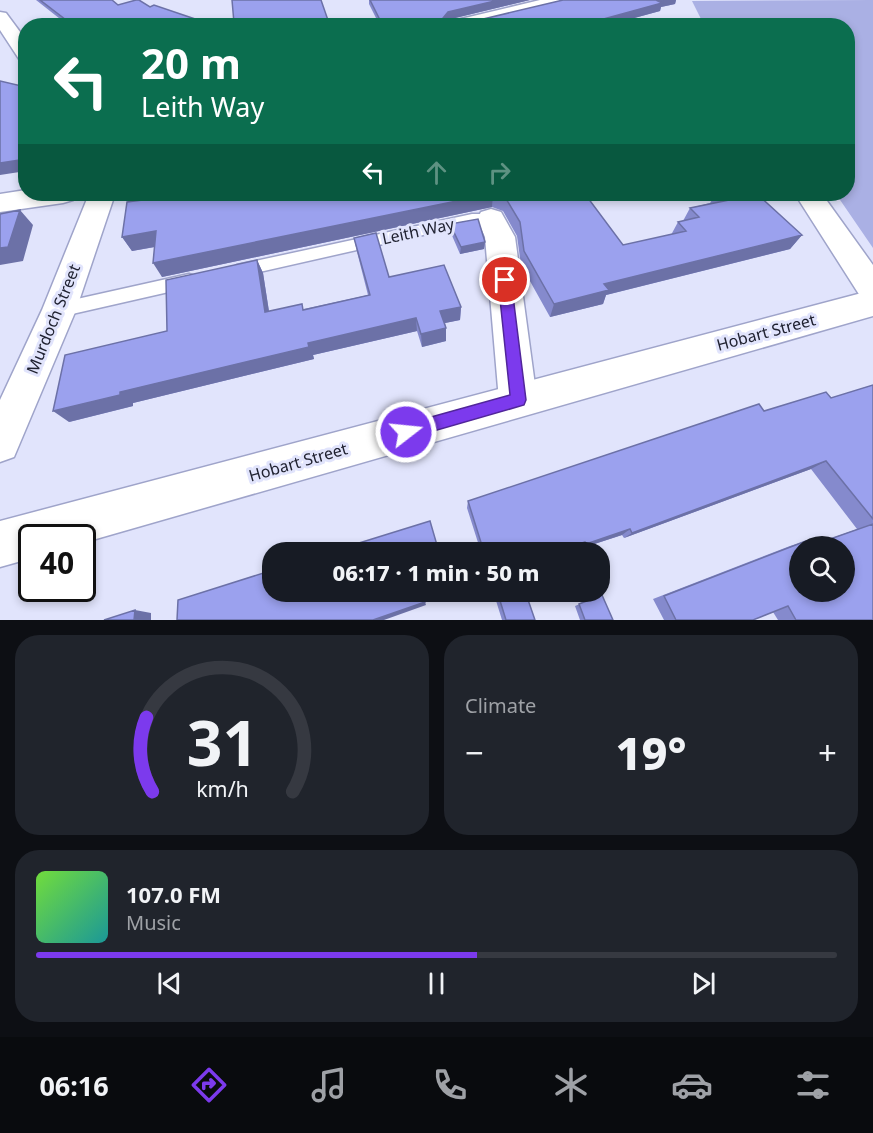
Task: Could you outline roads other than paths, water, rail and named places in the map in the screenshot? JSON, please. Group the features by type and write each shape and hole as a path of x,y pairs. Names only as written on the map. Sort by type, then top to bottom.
{"street":[{"path":"487,18 561,0"},
{"path":"0,17 18,56"},
{"path":"0,203 18,200"},
{"name":"Murdoch Street","path":"0,443 59,310 99,201"},
{"path":"813,201 873,290"},
{"name":"Leith Way","path":"491,219 500,237 518,400"},
{"name":"Hobart Street","path":"0,544 873,303"}],"lane":[{"name":"Leith Way","path":"59,310 472,219 491,219"}]}
